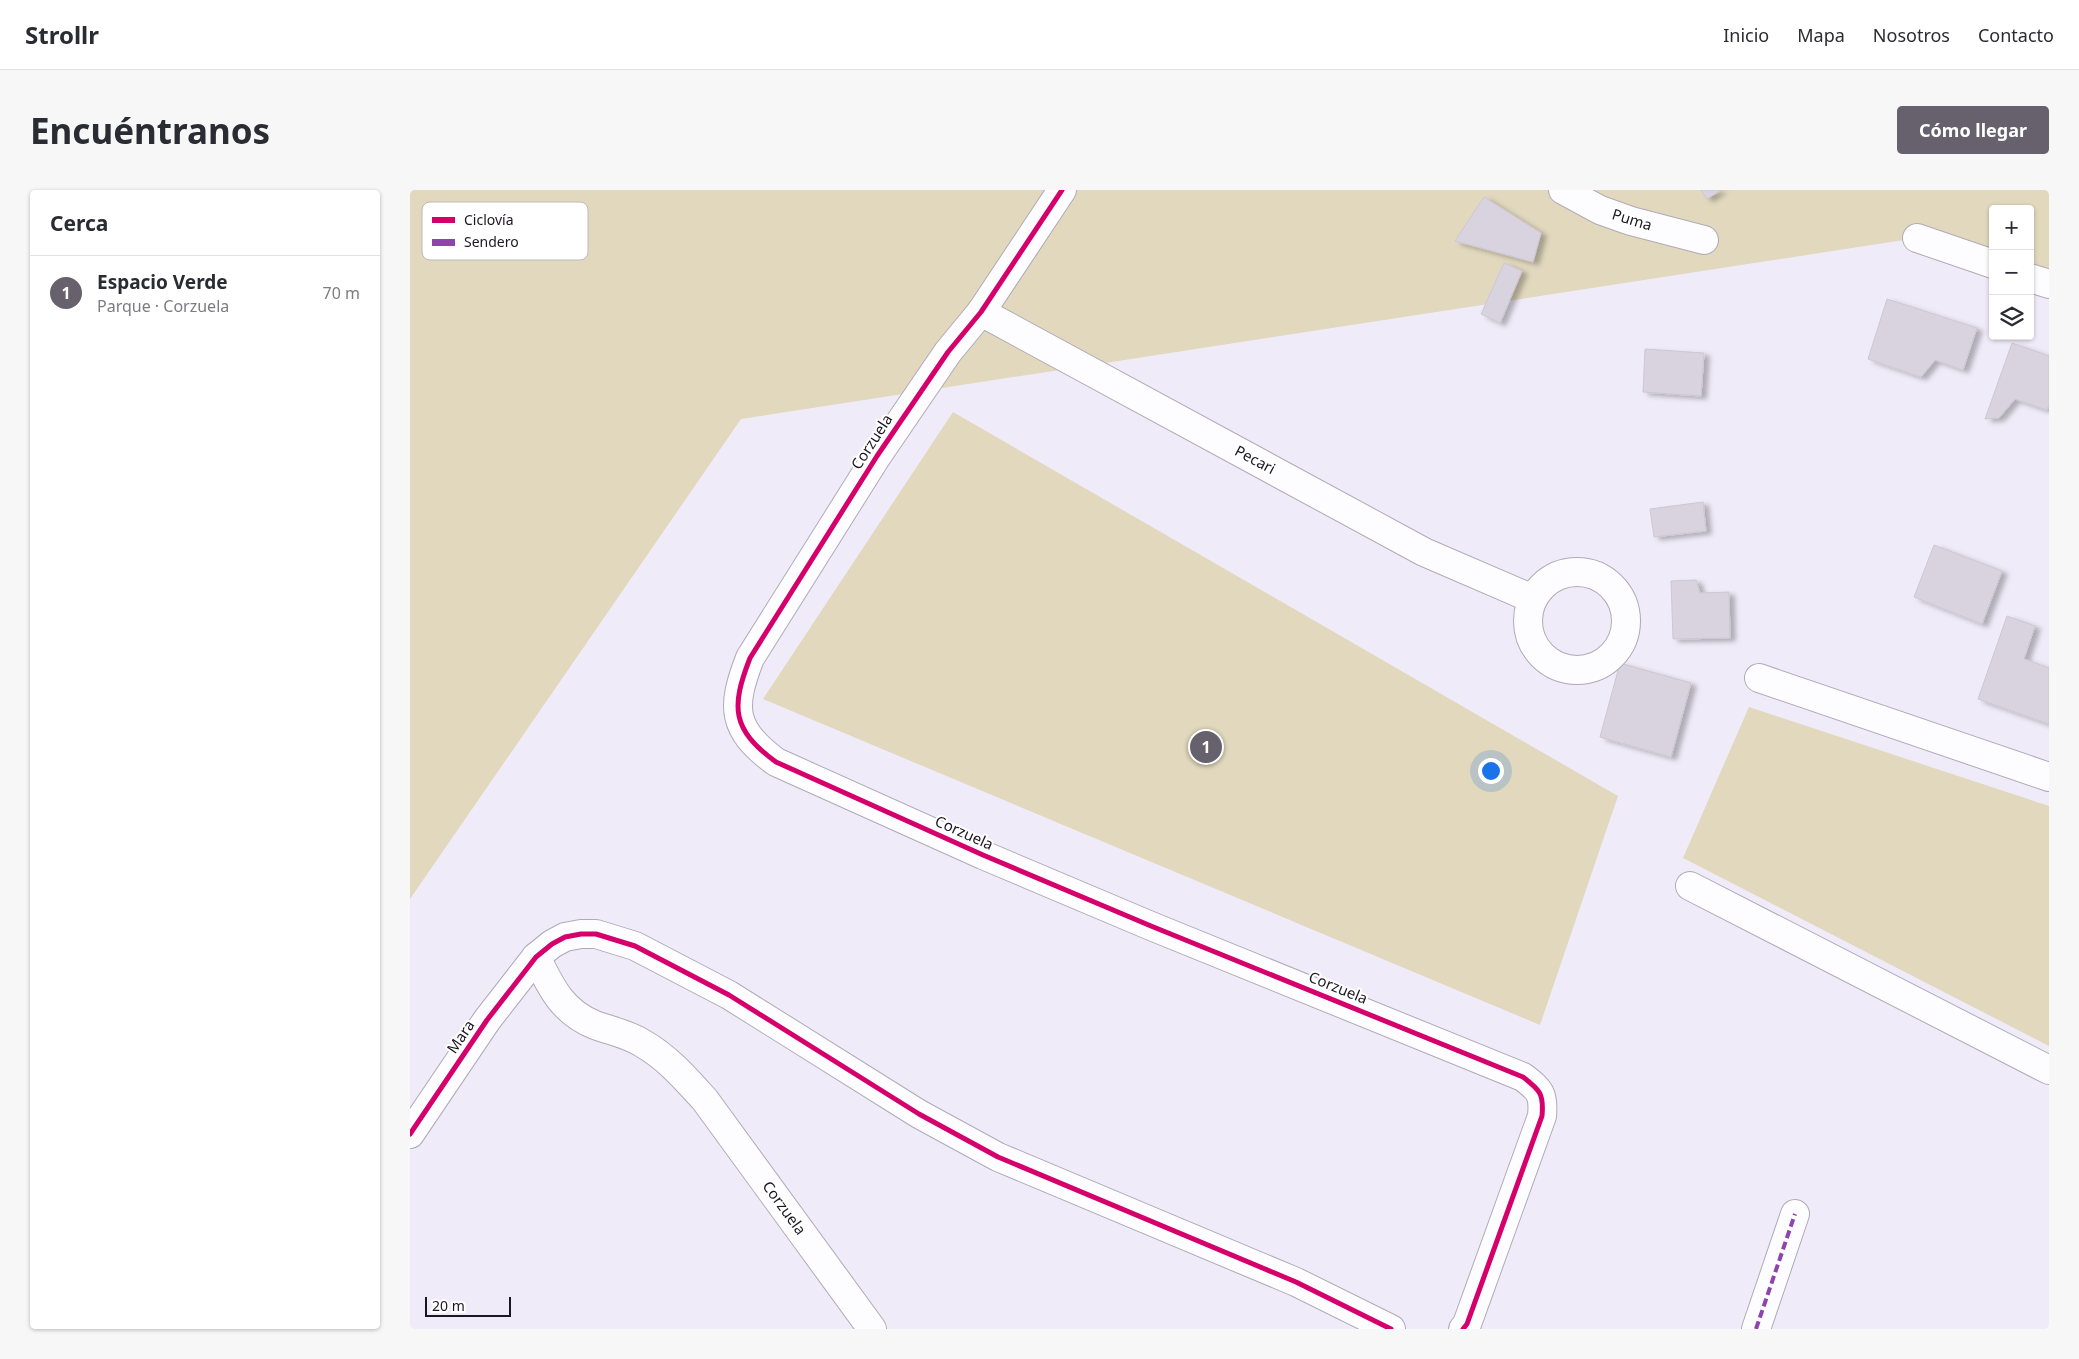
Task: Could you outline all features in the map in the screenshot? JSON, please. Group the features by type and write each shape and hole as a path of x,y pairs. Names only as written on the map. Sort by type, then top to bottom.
{"street":[{"name":"Corzuela","path":"1062,190 980,312 948,352 878,456 750,658 739,686 738,707 742,728 756,748 776,762 983,856 1523,1076 1535,1086 1544,1100 1542,1116 1467,1324 1463,1329"},
{"name":"Puma","path":"1563,190 1600,210 1631,221 1704,240"},
{"path":"1917,238 1989,263"},
{"path":"2034,279 2049,284"},
{"name":"Pecari","path":"980,312 1424,552 1533,599"},
{"path":"1759,678 2049,777"},
{"path":"1690,886 2049,1070"},
{"path":"536,957 552,944 565,937 582,934 596,934 636,946 729,995 919,1114 998,1157 1296,1282 1391,1329"},
{"name":"Corzuela","path":"536,957 560,1001 576,1014 593,1024 642,1043 683,1075 705,1100 872,1329"},
{"name":"Mara","path":"410,1134 487,1020 536,957"},
{"path":"1756,1329 1795,1214"}],"shaded area":[{"path":"410,190 2049,190 2049,284 2034,279 2034,205 1989,205 1989,263 1917,238 741,419 410,899"},
{"path":"953,412 1618,796 1540,1025 763,699"},
{"path":"1749,707 2049,806 2049,1046 1683,858"}],"building":[{"path":"1701,190 1721,190 1707,199"},
{"path":"1484,197 1541,233 1533,262 1455,241"},
{"path":"1504,263 1522,271 1500,323 1481,314"},
{"path":"1887,299 1977,328 1963,370 1935,360 1921,377 1868,359"},
{"path":"2012,343 2049,356 2049,405 2047,410 2015,399 1999,418 1985,419"},
{"path":"1645,349 1704,353 1701,396 1643,392"},
{"path":"1703,502 1706,531 1654,537 1650,509"},
{"path":"1934,545 2002,571 1982,624 1914,597"},
{"path":"1696,580 1700,593 1729,592 1730,638 1673,639 1671,581"},
{"path":"2007,616 2035,626 2024,659 2049,668 2049,724 1978,699"},
{"path":"1620,663 1691,683 1671,757 1600,737"}],"marked path":[{"path":"1756,1329 1795,1214"}],"cycle path":[{"path":"1062,190 981,312 948,352 877,456 750,658 740,690 738,704 743,728 750,739 776,762 983,855 1151,926 1523,1077 1529,1082 1540,1093 1542,1116 1467,1324 1463,1329"},
{"path":"410,1134 487,1020 536,957 552,944 565,937 596,934 635,946 729,995 919,1114 998,1157 1296,1282 1391,1329"}],"place":[{"name":"Espacio Verde","path":"1206,747"}]}
